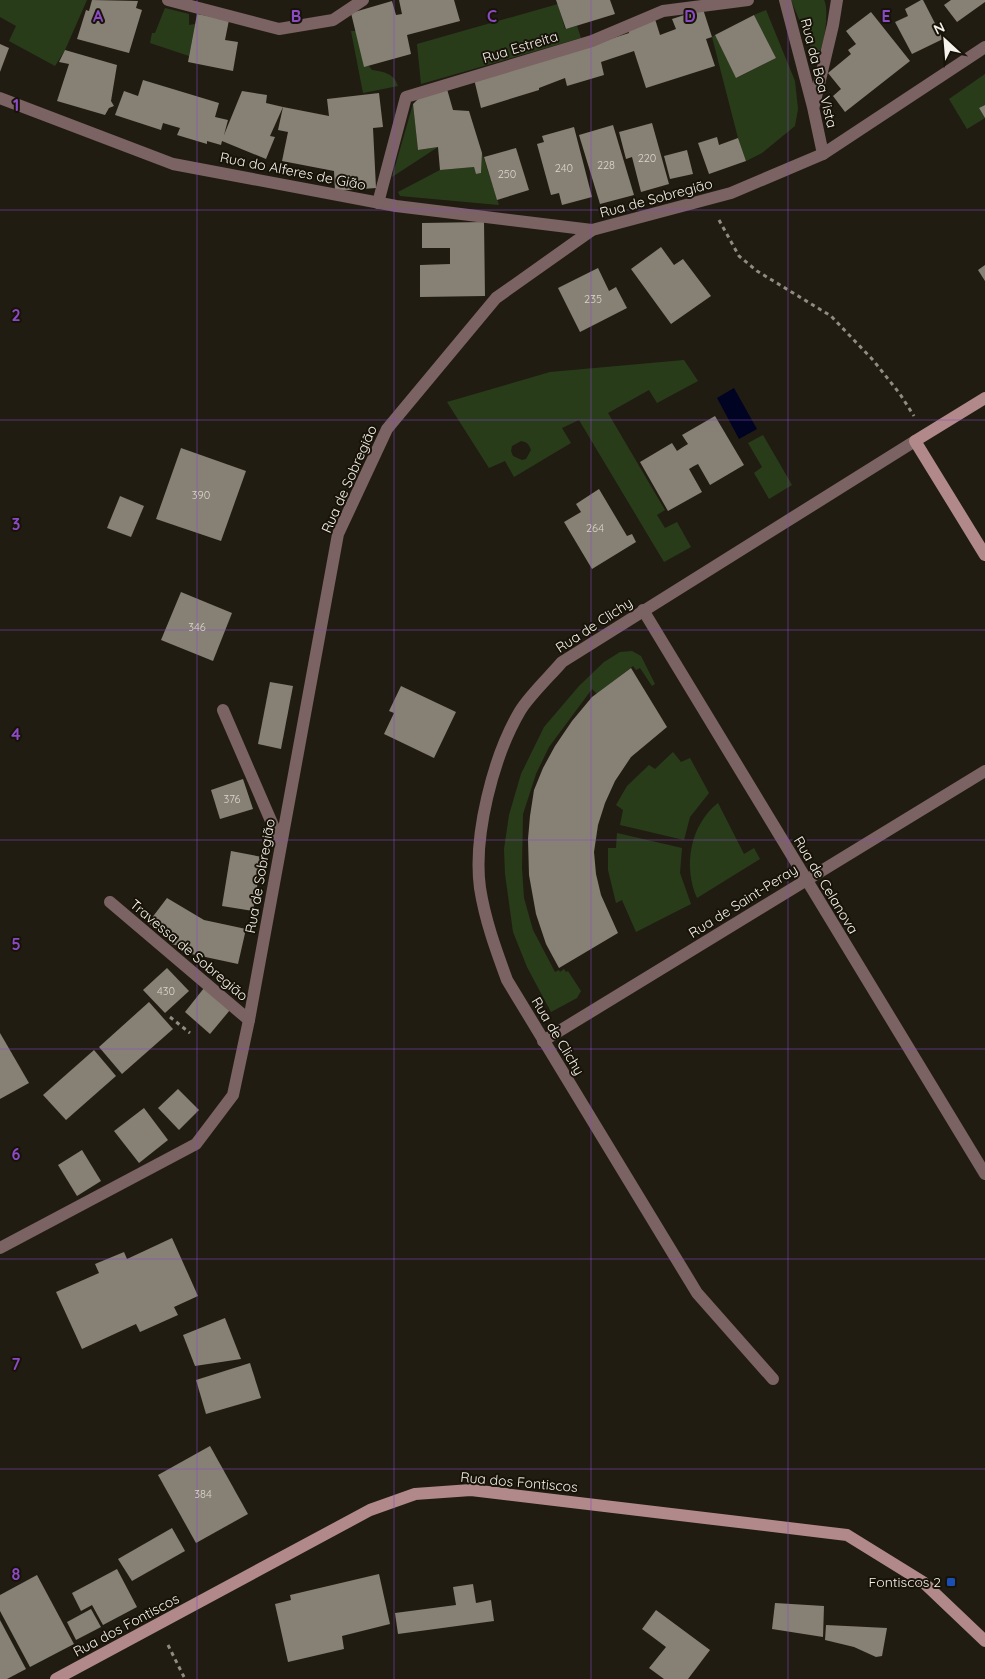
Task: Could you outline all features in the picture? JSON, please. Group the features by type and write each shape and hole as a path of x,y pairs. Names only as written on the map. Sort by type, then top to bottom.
{"street":[{"path":"168,0 279,29 333,20 363,0"},
{"name":"Rua Estreita","path":"378,203 406,97 592,41 663,11 748,0"},
{"name":"Rua da Boa Vista","path":"785,0 813,107 823,154"},
{"path":"813,107 834,25 837,0"},
{"name":"Rua de Sobregião","path":"0,1248 196,1144 233,1095 249,1020 338,534 387,429 496,298 592,230 731,194 823,154 985,46"},
{"name":"Rua do Alferes de Gião","path":"0,98 173,164 396,206 592,230"},
{"name":"Rua de Clichy","path":"773,1379 697,1293 507,980 488,929 480,887 480,836 490,786 503,747 521,710 562,662 985,398"},
{"path":"915,441 985,555"},
{"name":"Rua de Celanova","path":"643,610 985,1174"},
{"path":"223,710 281,844"},
{"name":"Rua de Saint-Peray","path":"543,1041 985,771"},
{"name":"Travessa de Sobregião","path":"110,902 249,1020"},
{"name":"Rua dos Fontiscos","path":"56,1679 370,1510 415,1494 471,1490 847,1535 923,1582 985,1641"}],"path":[{"path":"719,220 739,256 769,278 831,316 873,360 900,394 916,419"},
{"path":"170,1017 190,1033"},
{"path":"168,1645 184,1677"}],"green space":[{"path":"0,0 87,0 65,50 55,66 9,41 16,26 0,17"},
{"path":"791,0 824,0 826,10 825,33 822,47 815,58"},
{"path":"558,4 565,29 577,26 581,38 421,84 417,44"},
{"path":"165,8 189,14 189,25 195,24 189,56 150,43 152,33 155,33"},
{"path":"766,10 795,81 798,109 795,126 762,153 746,161 738,138 712,37 715,35 737,78 776,58 754,15"},
{"path":"351,31 356,31 368,65 372,70 391,76 398,86 363,93"},
{"path":"985,74 985,105 979,108 985,118 967,129 949,99"},
{"path":"413,104 418,150 438,147 392,177"},
{"path":"482,153 499,205 400,196 398,192 440,170 474,167 476,174 481,173"},
{"path":"684,360 698,381 657,403 649,390 608,413 665,510 657,515 665,528 677,522 691,547 664,562 579,420 562,428 571,443 514,477 505,461 489,468 447,402 550,372","holes":["523,441 528,444 531,450 526,459 522,460 513,456 511,451 512,446"]},
{"path":"763,435 792,485 769,499 754,473 762,467 748,443"},
{"path":"632,651 641,656 655,684 652,686 640,668 636,670 633,666 597,694 592,689 549,747 536,774 523,814 522,868 524,898 533,930 555,972 559,970 560,972 564,969 566,972 568,971 581,991 577,998 551,1012 527,967 513,932 505,874 504,849 509,815 521,774 544,727 579,686 604,662 620,652"},
{"path":"673,752 681,762 690,758 709,793 690,817 684,840 620,825 623,810 616,805 627,786 649,765 655,769"},
{"path":"718,803 744,854 754,848 760,859 697,898 690,873 692,847 695,834 701,823 708,812"},
{"path":"617,833 682,848 680,873 691,904 636,932 622,900 616,903 608,870 608,848 616,848"}],"water":[{"path":"734,388 757,429 739,439 717,398"}],"building":[{"path":"92,0 138,1 136,8 142,10 129,53 77,39 86,10 89,11"},
{"path":"399,0 454,0 460,21 407,35 411,54 364,67 351,13 392,1 396,15 402,14"},
{"path":"556,0 610,0 615,14 566,29"},
{"path":"923,0 943,39 912,54 895,22 908,16 905,9"},
{"path":"951,0 985,0 985,2 957,22 944,5"},
{"path":"703,9 712,37 706,39 715,66 646,88 634,51 601,62 604,75 567,86 565,78 539,88 539,90 481,108 474,79 629,33 627,27 655,19 660,35 676,29 672,19"},
{"path":"871,12 910,61 845,112 833,96 841,89 828,73 851,54 848,50 856,44 846,31"},
{"path":"197,14 229,20 225,40 238,42 233,71 188,62"},
{"path":"754,15 776,58 736,78 715,35"},
{"path":"0,44 9,48 0,72"},
{"path":"65,50 117,65 111,101 114,106 109,108 105,115 57,101 69,64 59,62"},
{"path":"143,80 219,103 215,117 228,120 224,135 242,91 267,95 266,103 283,107 270,136 275,137 266,159 222,141 221,145 207,141 207,144 177,135 180,128 163,123 161,130 115,115 124,91 138,96"},
{"path":"447,89 453,110 469,111 482,153 481,173 476,174 474,167 440,170 438,147 418,150 413,104 422,95"},
{"path":"379,93 383,127 373,128 376,188 335,191 334,171 282,161 288,132 278,130 283,107 329,116 327,99"},
{"path":"985,105 985,118 979,108"},
{"path":"652,123 669,184 641,192 632,157 626,159 619,132"},
{"path":"613,125 634,195 600,204 579,135"},
{"path":"574,127 592,197 562,205 559,193 551,195 537,144 544,142 542,136"},
{"path":"717,137 719,145 738,138 746,161 709,174 698,143"},
{"path":"516,148 529,190 497,200 484,157"},
{"path":"687,150 693,174 670,179 664,156"},
{"path":"484,222 485,296 420,297 420,265 450,264 450,248 422,248 422,223"},
{"path":"661,247 674,265 683,259 711,296 671,324 631,269"},
{"path":"985,265 985,281 978,270"},
{"path":"598,268 609,291 616,287 627,308 580,332 558,288"},
{"path":"715,416 744,465 710,485 698,464 689,469 702,492 668,511 640,462 672,443 677,451 688,444 682,435"},
{"path":"181,448 246,471 221,541 156,519"},
{"path":"599,489 627,536 632,534 636,542 592,569 564,522 581,512 576,504"},
{"path":"120,496 144,506 131,537 107,528"},
{"path":"181,592 232,613 213,661 161,640"},
{"path":"631,668 667,727 631,757 615,781 598,825 594,852 596,874 601,895 618,933 559,968 546,944 536,914 529,875 528,839 534,790 555,746 572,721 592,697"},
{"path":"270,682 293,686 281,749 258,744"},
{"path":"401,686 456,712 434,758 384,734 394,713 389,711"},
{"path":"243,779 253,809 220,819 211,790"},
{"path":"231,851 262,857 253,911 222,906"},
{"path":"167,898 204,920 246,929 238,964 182,952 184,947 171,944 172,940 148,923"},
{"path":"167,968 189,991 165,1013 143,990"},
{"path":"204,988 230,1010 210,1034 185,1012"},
{"path":"149,1002 173,1029 122,1074 99,1047"},
{"path":"0,1033 29,1083 0,1099"},
{"path":"94,1050 116,1076 66,1120 43,1095"},
{"path":"178,1089 199,1110 179,1130 158,1108"},
{"path":"144,1108 168,1140 139,1163 114,1131"},
{"path":"82,1150 101,1181 77,1196 58,1165"},
{"path":"172,1238 198,1296 174,1307 178,1315 140,1332 136,1324 82,1349 56,1292 99,1273 95,1264 124,1252 127,1259"},
{"path":"225,1318 241,1359 195,1366 183,1335"},
{"path":"250,1363 261,1398 206,1414 196,1380"},
{"path":"210,1446 248,1514 196,1543 158,1475"},
{"path":"172,1528 185,1551 132,1581 118,1559"},
{"path":"117,1569 137,1607 103,1625 92,1605 81,1611 72,1593"},
{"path":"379,1574 390,1624 342,1636 344,1649 288,1662 275,1604 291,1600 290,1595"},
{"path":"37,1575 74,1644 30,1667 0,1611 0,1595"},
{"path":"473,1584 476,1603 491,1600 494,1621 398,1634 395,1613 456,1605 453,1587"},
{"path":"775,1603 824,1606 823,1637 772,1629"},
{"path":"91,1609 101,1627 76,1640 67,1622"},
{"path":"656,1610 710,1650 688,1679 664,1679 649,1668 666,1647 642,1629"},
{"path":"0,1620 26,1669 7,1679 0,1679"},
{"path":"826,1625 887,1628 882,1656 876,1657 854,1647 825,1640"}],"place":[{"name":"Fontiscos 2","path":"951,1582"}]}
